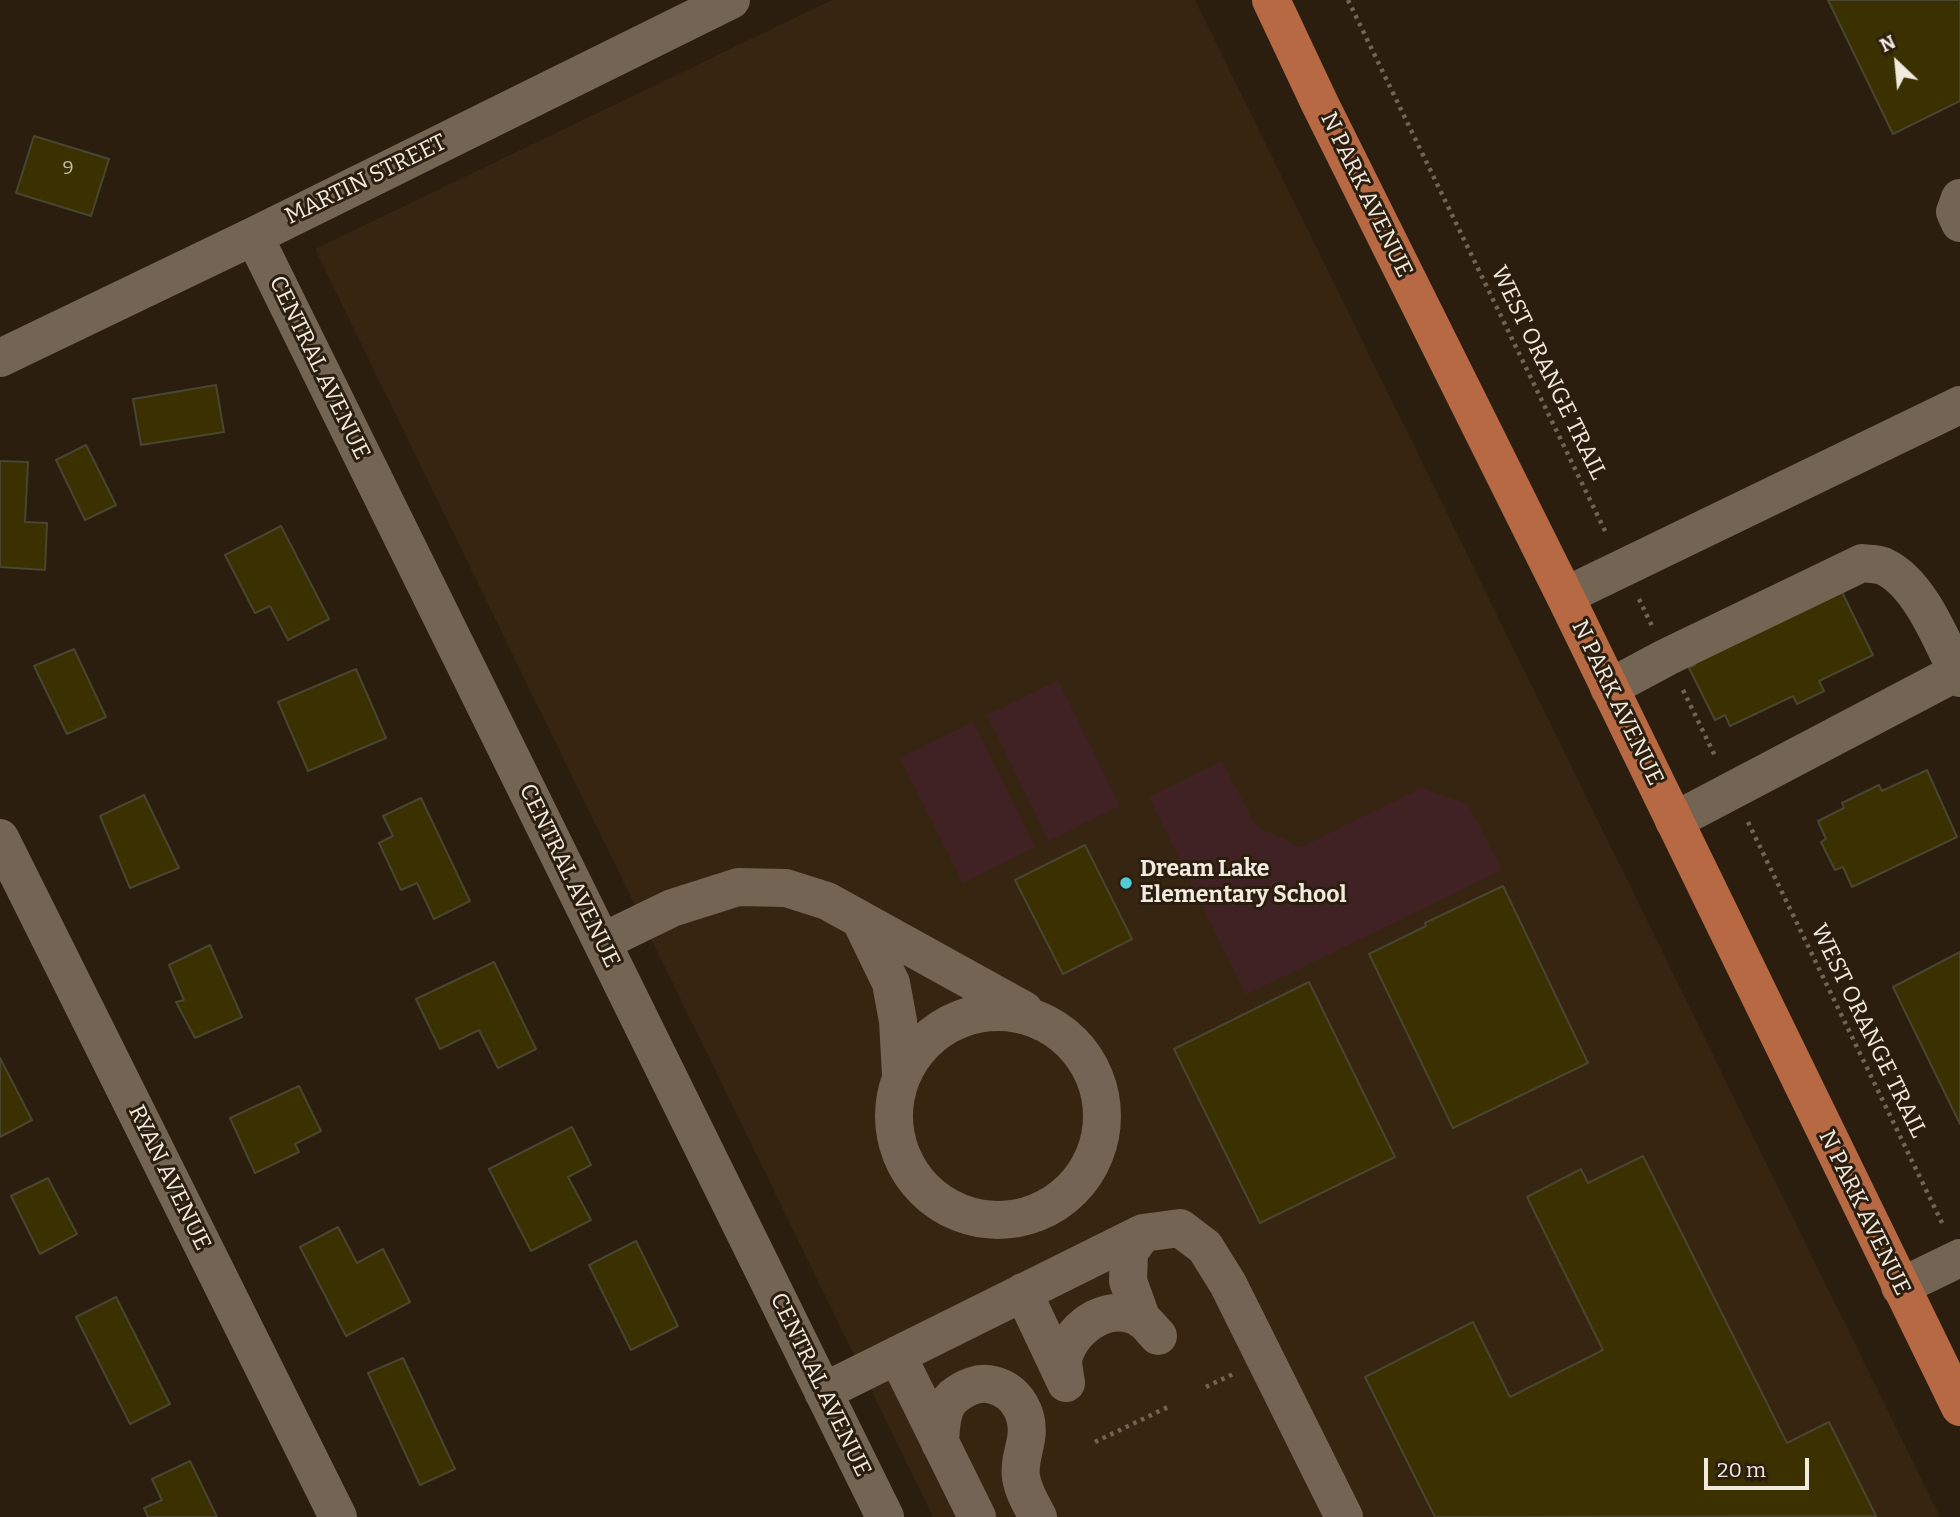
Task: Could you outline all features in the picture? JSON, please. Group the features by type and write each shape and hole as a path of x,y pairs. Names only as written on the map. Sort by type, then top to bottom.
{"main road":[{"name":"N PARK AVENUE","path":"1271,0 1565,596 1960,1408"}],"street":[{"name":"MARTIN STREET","path":"0,358 732,0"},
{"path":"1960,198 1955,212 1960,223"},
{"name":"CENTRAL AVENUE","path":"254,236 885,1517"},
{"path":"1565,596 1960,405"},
{"path":"1609,688 1667,657 1862,563 1881,565 1894,572 1913,592 1932,620 1958,675 1674,821"},
{"name":"RYAN AVENUE","path":"0,838 338,1517"},
{"path":"602,942 672,908 738,887 786,888 827,901 1049,1024 1077,1047 1095,1077 1103,1112 1097,1148 1081,1180 1054,1204 1023,1218 990,1220 958,1213 929,1196 908,1171 895,1140 893,1107 901,1075 898,1021 891,982 861,921"},
{"path":"901,1075 919,1047 945,1026 979,1013 1015,1013 1049,1024"},
{"path":"823,1392 1143,1233 1180,1228 1205,1247 1228,1284 1344,1517"},
{"path":"1023,1292 1066,1383 1063,1358 1074,1335 1093,1318 1119,1312 1150,1328 1128,1281 1129,1252 1143,1233"},
{"path":"1900,1287 1960,1258"},
{"path":"897,1355 977,1517"},
{"path":"940,1443 941,1418 952,1398 972,1385 991,1384 1009,1391 1020,1402 1025,1417 1027,1436 1020,1475 1038,1517"}],"path":[{"name":"WEST ORANGE TRAIL","path":"1348,0 1718,761"},
{"name":"WEST ORANGE TRAIL","path":"1745,818 1960,1258"},
{"path":"1206,1387 1237,1372"},
{"path":"1095,1442 1170,1406"}],"shaded area":[{"name":"Dream Lake Elementary School","path":"832,0 1195,0 1940,1517 933,1517 315,249"},
{"path":"1058,680 1120,806 1049,841 987,715"},
{"path":"973,722 1035,847 963,883 900,758"},
{"path":"1222,761 1256,826 1301,847 1421,788 1468,804 1502,870 1246,995 1149,797"}],"building":[{"path":"1828,0 1960,0 1960,101 1893,134"},
{"path":"34,136 109,159 91,216 16,193"},
{"path":"216,385 224,432 141,445 133,399"},
{"path":"86,445 116,505 85,520 56,460"},
{"path":"0,461 28,462 25,522 47,523 45,570 0,567"},
{"path":"281,526 329,619 288,640 270,606 255,613 225,555"},
{"path":"1836,580 1873,655 1819,681 1824,691 1797,704 1793,696 1730,726 1725,715 1715,720 1689,668 1695,665 1690,653"},
{"path":"74,649 106,717 67,734 34,666"},
{"path":"356,669 386,738 308,771 278,702"},
{"path":"1927,770 1957,837 1852,887 1843,867 1835,870 1821,842 1826,839 1818,821 1844,808 1842,803 1879,785 1882,791"},
{"path":"144,795 179,868 130,888 100,816"},
{"path":"421,798 470,901 434,919 417,883 401,890 379,843 393,836 383,816"},
{"path":"1085,845 1132,939 1063,974 1015,880"},
{"path":"1503,886 1588,1063 1453,1128 1369,954 1426,926 1425,923"},
{"path":"210,945 242,1017 195,1038 176,1002 184,1000 169,965"},
{"path":"1960,952 1960,1124 1893,987"},
{"path":"494,962 536,1049 498,1068 479,1030 440,1049 416,999"},
{"path":"1309,982 1395,1157 1260,1223 1174,1049"},
{"path":"0,1058 32,1120 0,1137"},
{"path":"299,1086 321,1131 295,1144 299,1152 255,1173 230,1118"},
{"path":"572,1127 591,1165 568,1177 591,1220 531,1251 489,1169"},
{"path":"1643,1156 1787,1443 1829,1422 1876,1516 1435,1517 1365,1377 1473,1322 1510,1397 1603,1350 1527,1197 1581,1169 1588,1183"},
{"path":"48,1178 77,1234 40,1254 11,1196"},
{"path":"338,1227 357,1263 383,1249 410,1302 346,1336 300,1247"},
{"path":"636,1241 678,1326 631,1350 589,1265"},
{"path":"116,1297 170,1404 130,1424 76,1317"},
{"path":"403,1358 455,1469 420,1485 368,1373"},
{"path":"190,1461 217,1517 148,1517 144,1508 162,1500 152,1479"}],"place":[{"name":"Dream Lake Elementary School","path":"1126,883"}]}
